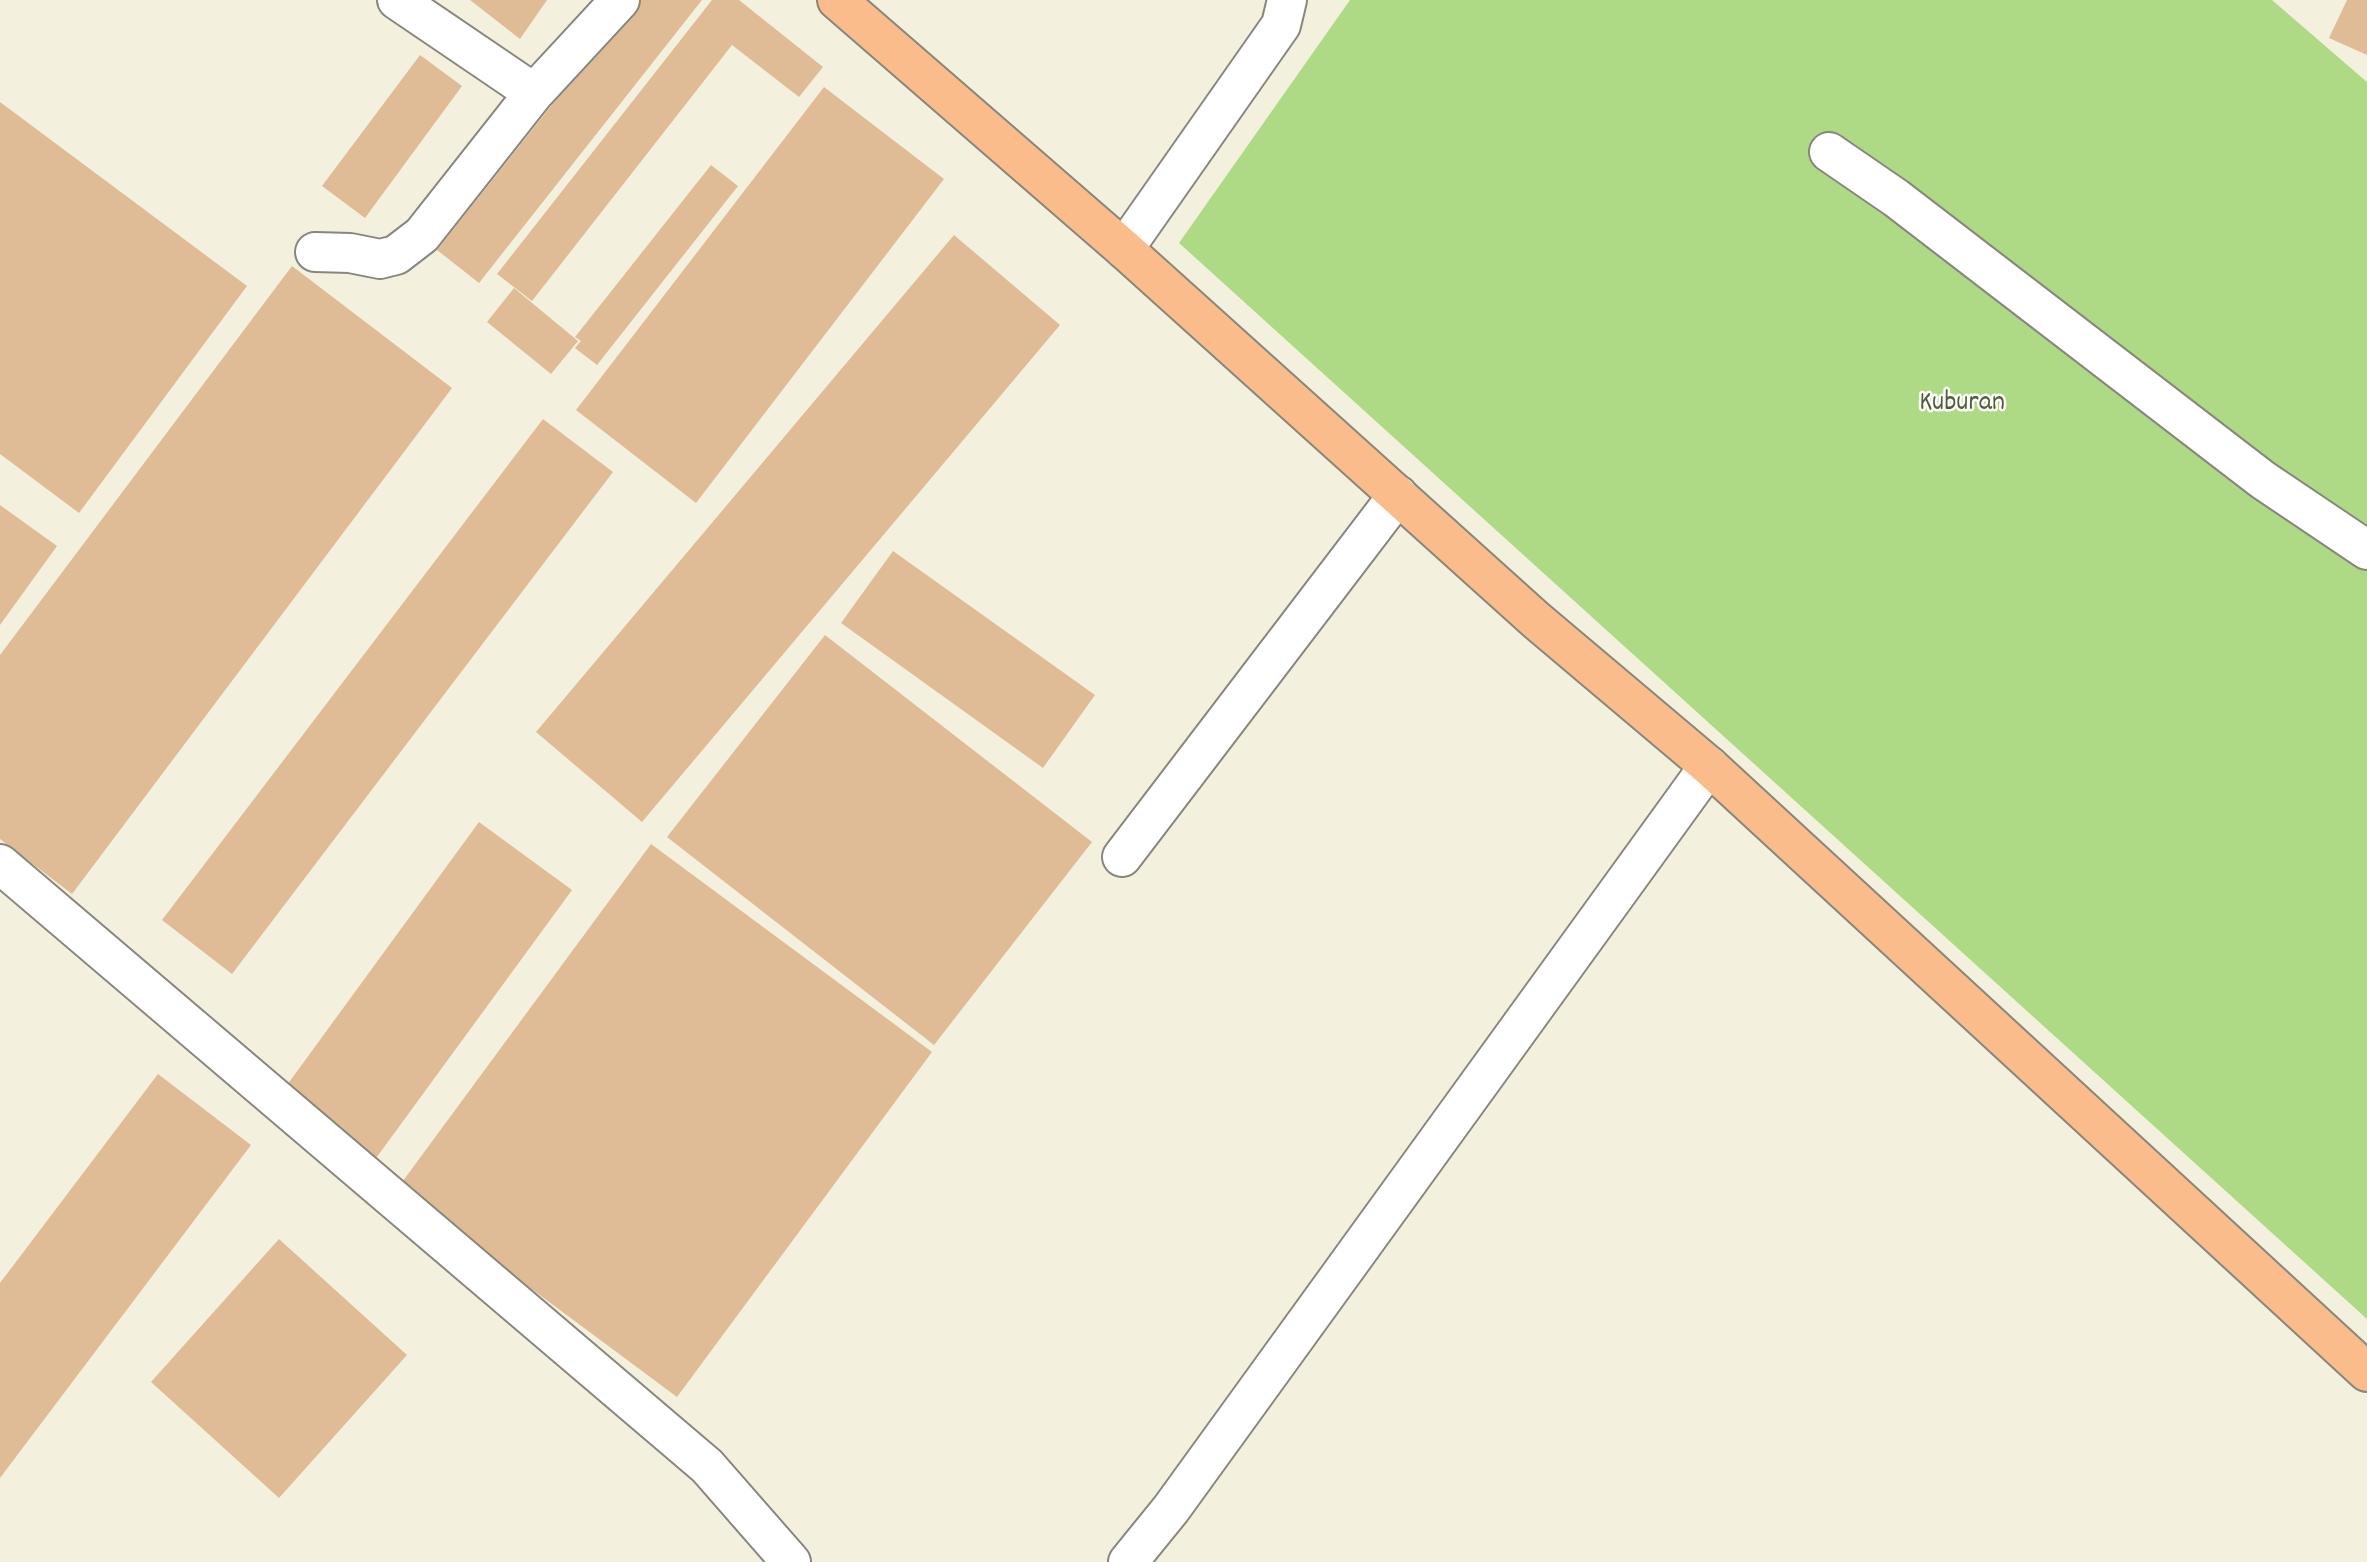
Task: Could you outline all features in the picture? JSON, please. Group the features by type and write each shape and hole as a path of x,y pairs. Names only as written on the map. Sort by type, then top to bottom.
{"main road":[{"path":"837,0 1124,249 1536,620 1709,766 2367,1372"}],"street":[{"path":"397,0 534,93"},
{"path":"315,252 350,253 380,259 397,255 422,235 534,93 620,0"},
{"path":"1124,249 1281,25 1287,0"},
{"path":"1829,152 1896,198 2263,480 2367,550"},
{"path":"1122,857 1398,495"},
{"path":"1128,1562 1179,1498 1709,766"},
{"path":"0,864 707,1466 791,1562"}],"green space":[{"name":"Kuburan","path":"1350,0 2272,0 2367,82 2367,1319 1179,243"}],"building":[{"path":"470,0 547,0 520,39"},
{"path":"635,0 702,0 479,283 437,250"},
{"path":"712,0 739,0 823,67 799,97 732,45 532,301 497,274"},
{"path":"2347,0 2367,0 2367,55 2329,38"},
{"path":"420,55 462,86 365,218 322,186"},
{"path":"824,87 944,179 696,503 576,410"},
{"path":"0,102 247,286 79,513 0,454"},
{"path":"711,165 738,186 597,365 575,348 581,341 575,337"},
{"path":"954,235 1060,325 642,822 536,732"},
{"path":"292,266 452,388 72,894 0,839 0,655"},
{"path":"514,288 578,341 551,374 487,322"},
{"path":"543,419 613,472 232,974 162,920"},
{"path":"0,505 57,546 0,625"},
{"path":"893,551 1095,695 1043,768 841,623"},
{"path":"825,635 1092,842 934,1045 667,837"},
{"path":"479,822 572,890 371,1165 279,1096"},
{"path":"651,844 932,1052 677,1397 397,1189"},
{"path":"158,1074 251,1145 0,1478 0,1283"},
{"path":"279,1239 407,1355 279,1498 151,1382"}]}
